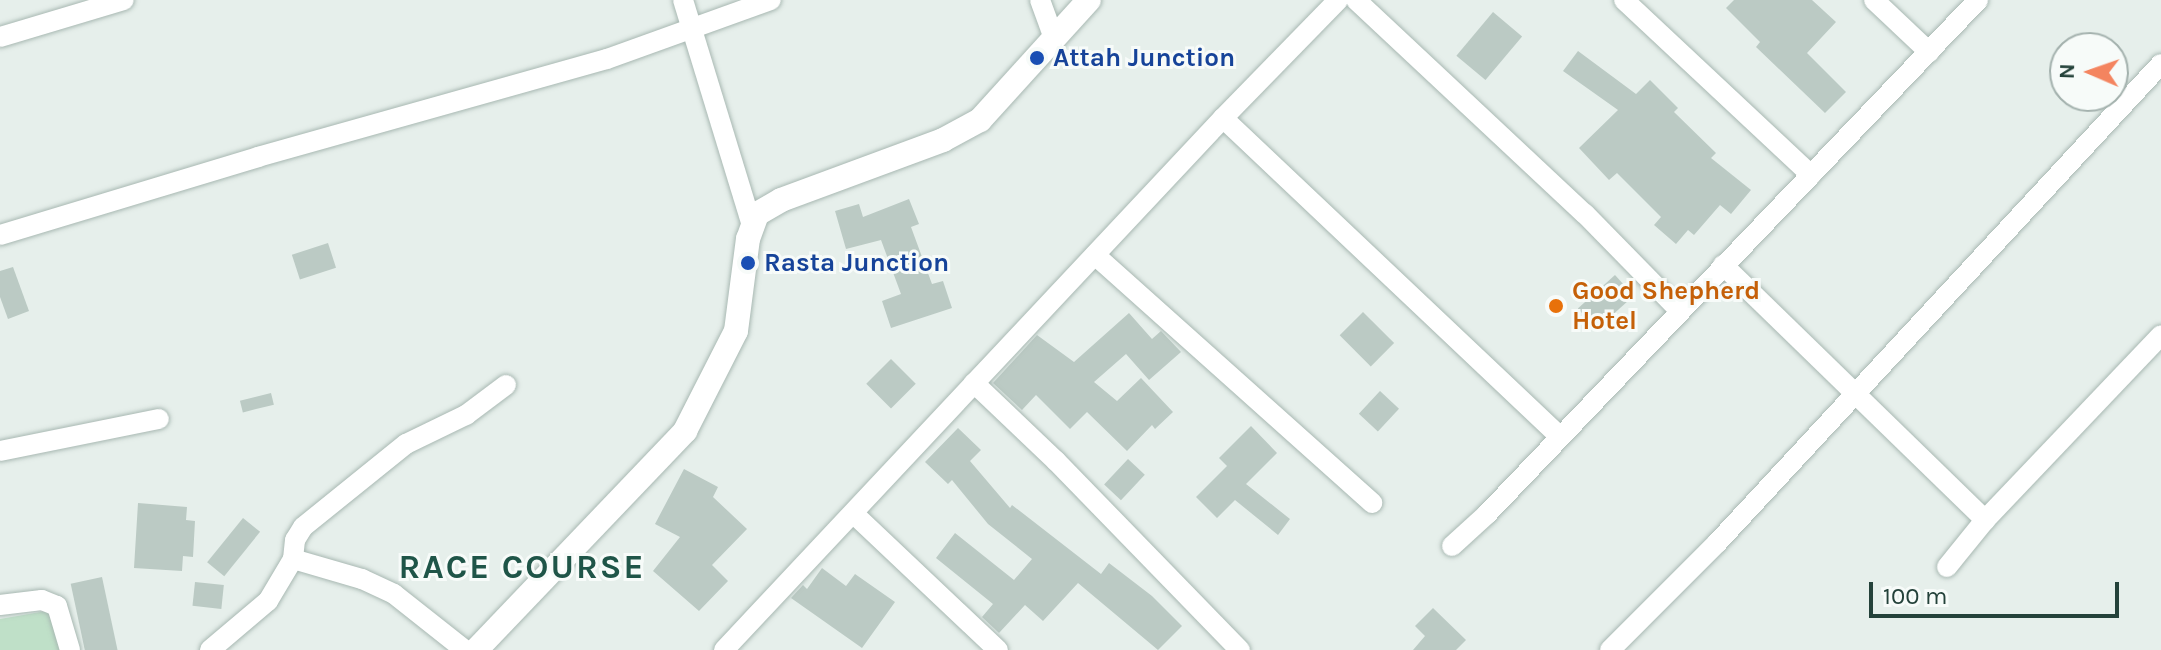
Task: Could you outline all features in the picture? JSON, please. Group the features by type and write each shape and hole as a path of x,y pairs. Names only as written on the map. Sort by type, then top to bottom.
{"street":[{"path":"0,37 124,0"},
{"path":"476,650 685,431 736,331 751,223 683,0"},
{"path":"0,235 258,157 607,59 771,0"},
{"path":"1040,0 1053,35"},
{"path":"751,223 762,210 781,200 943,140 980,120 1053,35 1089,0"},
{"path":"724,650 1223,118 1338,0"},
{"path":"1356,0 1585,214 1680,311"},
{"path":"1624,0 1811,175"},
{"path":"1874,0 1929,52"},
{"path":"1452,546 1487,514 1978,0"},
{"path":"1610,650 1717,543 2161,64"},
{"path":"1223,118 1559,436"},
{"path":"1095,255 1372,503"},
{"path":"1723,265 1985,520"},
{"path":"1947,567 1985,520 2161,335"},
{"path":"974,383 1056,461 1240,650"},
{"path":"210,650 268,601 293,559 295,540 303,527 406,444 466,415 506,385"},
{"path":"0,451 159,419"},
{"path":"854,514 998,650"},
{"path":"293,559 362,579 394,594 465,650"},
{"path":"0,605 42,600 57,606 70,650"}],"green space":[{"path":"52,610 61,650 0,650 0,619"}],"building":[{"path":"1734,0 1812,0 1836,22 1807,53 1846,92 1825,113 1756,47 1760,42 1726,8"},
{"path":"1493,12 1522,36 1485,80 1456,56"},
{"path":"1578,51 1636,94 1650,80 1678,108 1674,112 1716,153 1711,158 1751,190 1731,214 1720,205 1694,235 1688,230 1676,244 1654,225 1661,217 1617,173 1609,180 1579,148 1618,110 1563,71"},
{"path":"909,199 919,224 911,227 932,284 943,281 952,308 891,328 882,301 901,294 881,240 846,249 835,211 859,204 863,217"},
{"path":"328,243 336,268 300,279 292,255"},
{"path":"13,267 29,311 8,319 0,297 0,271"},
{"path":"1615,275 1634,296 1597,329 1578,308"},
{"path":"1363,312 1394,343 1371,366 1340,335"},
{"path":"1129,313 1152,339 1161,331 1181,352 1149,380 1126,354 1094,382 1117,401 1141,378 1173,412 1155,429 1152,425 1127,451 1087,412 1070,429 1036,395 1022,410 993,383 1037,335 1074,362"},
{"path":"891,359 916,384 891,408 866,384"},
{"path":"1380,391 1399,409 1378,431 1359,414"},
{"path":"271,393 274,405 243,412 240,401"},
{"path":"1251,426 1277,453 1246,484 1290,519 1278,535 1235,500 1217,518 1196,497 1227,466 1219,458"},
{"path":"958,428 981,450 970,461 1010,508 1012,505 1101,574 1109,563 1152,596 1182,626 1158,650 1078,583 1043,621 1025,605 999,633 982,617 993,604 936,558 955,533 1014,580 1032,559 988,524 952,480 948,484 925,462"},
{"path":"1128,459 1145,475 1121,500 1104,485"},
{"path":"684,469 718,487 713,497 747,529 712,565 728,581 699,611 653,571 680,537 655,524"},
{"path":"138,503 187,507 186,520 195,521 193,557 183,556 182,571 134,568"},
{"path":"243,518 260,532 224,576 207,562"},
{"path":"822,568 846,586 855,574 895,602 862,648 791,598 803,585 807,589"},
{"path":"102,577 118,650 85,650 71,584"},
{"path":"195,582 224,585 221,609 192,606"},
{"path":"1433,608 1466,640 1456,650 1413,650 1425,636 1415,626"}],"place":[{"name":"Attah Junction","path":"1037,58"},
{"name":"Rasta Junction","path":"748,263"},
{"name":"Good Shepherd Hotel","path":"1556,306"}],"district":[{"name":"RACE COURSE","path":"522,568"}]}
